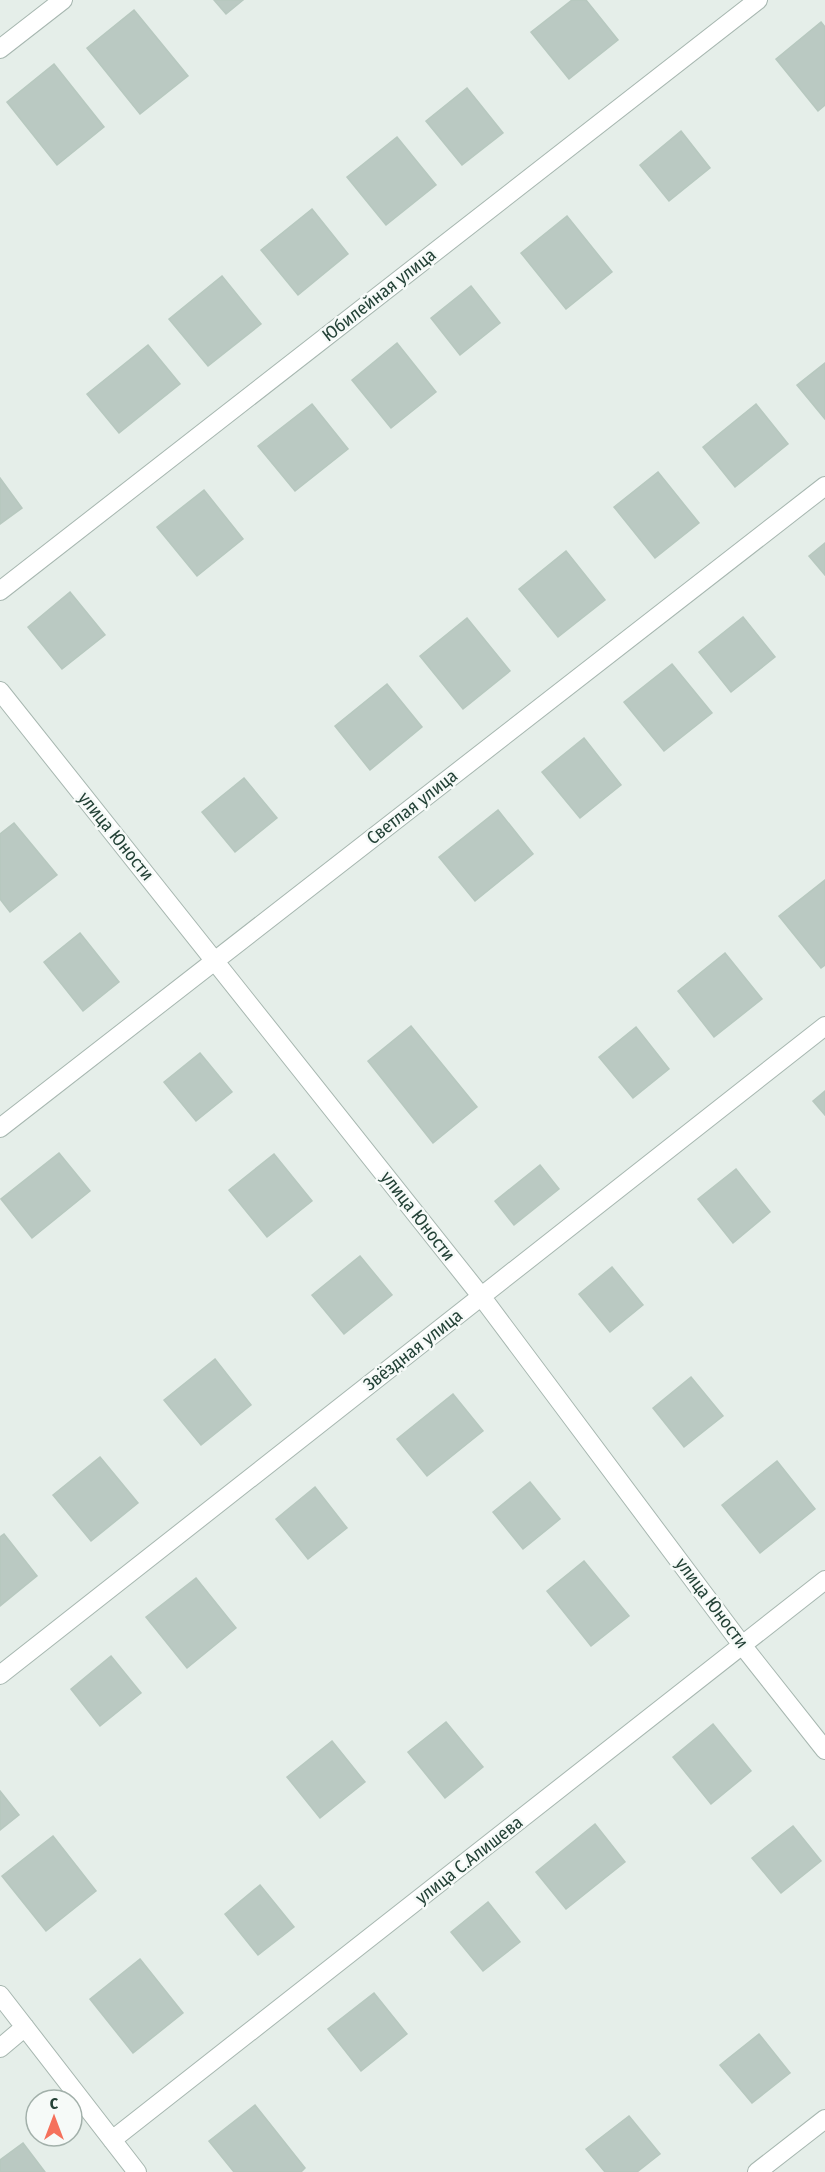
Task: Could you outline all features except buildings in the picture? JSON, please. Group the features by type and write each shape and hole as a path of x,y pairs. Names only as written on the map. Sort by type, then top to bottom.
{"street":[{"path":"0,49 63,0"},
{"name":"Юбилейная улица","path":"0,591 758,0"},
{"name":"Светлая улица","path":"0,1128 825,486"},
{"name":"улица Юности","path":"0,691 481,1296 742,1645 825,1750"},
{"name":"Звёздная улица","path":"0,1675 825,1026"},
{"name":"улица С.Алишева","path":"112,2140 825,1580"},
{"path":"0,1995 137,2172"},
{"path":"0,2048 25,2027"},
{"path":"757,2172 825,2119"}]}
